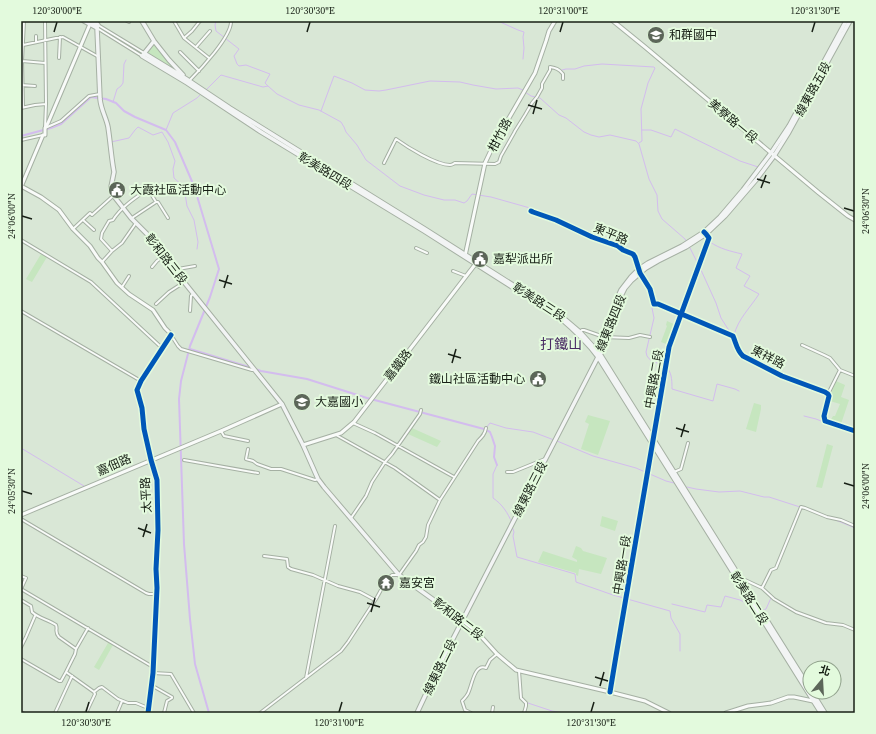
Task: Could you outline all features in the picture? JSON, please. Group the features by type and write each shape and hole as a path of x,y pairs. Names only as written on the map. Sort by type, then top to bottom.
{"main road":[{"path":"84,21 98,25 100,99 102,110 107,122 114,172 111,187 113,195"},
{"name":"線東路五段","path":"773,155 846,21"},
{"name":"線東路五段","path":"773,155 789,132 850,21"},
{"path":"144,22 154,41 188,82"},
{"path":"143,54 154,41"},
{"path":"143,54 185,78"},
{"path":"143,54 188,82"},
{"name":"彰美路四段","path":"188,82 230,110 465,256"},
{"name":"線東路四段","path":"599,354 625,288 640,271 686,248 705,233 734,206 756,180 773,155"},
{"name":"彰和路三段","path":"113,195 136,224 155,242 177,269 184,282 282,404 303,445"},
{"name":"彰美路三段","path":"465,256 559,317 599,354"},
{"name":"彰美路三段","path":"476,263 560,315 580,332 592,345 679,483"},
{"name":"線東路四段","path":"599,354 602,343 606,337"},
{"path":"592,345 598,346 602,343"},
{"name":"線東路三段","path":"463,621 599,354"},
{"name":"彰美路三段","path":"653,441 674,472 679,483"},
{"name":"彰和路二段","path":"303,445 318,479 399,574 463,621"},
{"name":"彰美路二段","path":"679,483 802,679"},
{"name":"線東路二段","path":"418,713 463,621"},
{"name":"彰美路二段","path":"815,700 821,713"},
{"name":"彰美路二段","path":"815,700 825,713"}],"street":[{"path":"24,21 22,28 22,108 46,104"},
{"path":"45,21 45,128 44,134 21,186 41,197 59,210 73,229 94,251 117,283 129,294 153,310 181,349 252,370 254,368"},
{"path":"174,21 184,38 209,58"},
{"path":"184,38 200,21"},
{"path":"188,82 221,44 231,25 231,21"},
{"name":"柑竹路","path":"465,256 485,163 534,73 546,41 548,31 555,21"},
{"name":"美寮路一段","path":"613,21 773,155 848,216 855,220"},
{"path":"45,128 91,23"},
{"path":"98,25 143,54"},
{"path":"196,48 210,31"},
{"path":"36,36 36,42"},
{"path":"59,58 60,37"},
{"path":"23,43 63,37 98,57"},
{"path":"180,52 199,71"},
{"path":"22,61 45,63"},
{"path":"384,163 396,139 414,151 434,160 451,165 455,163 492,164 499,162 515,131 542,88 542,84 550,70 550,67 559,70 563,74 563,79"},
{"path":"22,85 35,86"},
{"path":"45,128 61,121 90,96 100,94"},
{"path":"21,140 44,134"},
{"path":"112,251 101,239 102,232 109,221 113,220 127,204 148,189 168,218"},
{"path":"73,229 90,213 92,215 113,195"},
{"path":"131,218 156,202"},
{"name":"東平路","path":"531,211 556,220 592,237 618,246 633,254 650,289 654,304"},
{"path":"83,220 94,230"},
{"path":"102,262 112,251 122,244 136,224"},
{"name":"中興路二段","path":"653,441 669,347 709,238 705,233"},
{"path":"21,240 91,282 162,348"},
{"path":"416,248 427,253"},
{"path":"152,267 165,255"},
{"name":"嘉鐵路","path":"303,445 341,433 353,423 476,263"},
{"path":"177,269 195,266"},
{"path":"453,271 466,276"},
{"path":"122,287 129,276"},
{"path":"156,304 168,292 184,282"},
{"path":"190,311 191,296 194,294"},
{"name":"東祥路","path":"654,304 658,304 733,336 735,344 743,356 782,376 828,394"},
{"path":"21,311 141,381"},
{"path":"580,332 582,330 606,337 630,338 640,335 650,337"},
{"name":"太平路","path":"148,713 154,667 157,594 157,480 144,429 142,408 137,390 141,381 171,335"},
{"path":"802,345 830,358 840,370 855,376"},
{"path":"840,370 828,394 824,416 825,421 855,431"},
{"name":"嘉佃路","path":"21,515 282,404"},
{"path":"351,518 366,496 372,482 385,462 398,446 421,412"},
{"path":"353,423 375,433 454,478"},
{"path":"260,713 341,651 387,579 390,576 399,574 419,545 423,542 426,537 428,525 440,500 464,465 486,428"},
{"path":"221,431 224,436 248,441"},
{"path":"336,435 395,468 440,500"},
{"name":"中興路一段","path":"610,692 653,441"},
{"path":"674,472 681,469 688,444"},
{"path":"248,449 246,459 257,464 271,469 281,469 315,480 318,479"},
{"path":"507,472 513,472 546,459"},
{"path":"184,460 258,473"},
{"path":"762,588 771,570 776,568 801,508 841,520 855,526"},
{"path":"21,519 146,593 157,594"},
{"path":"306,678 335,526"},
{"path":"264,556 287,559 290,569 313,575 338,586 360,592 375,600"},
{"path":"21,576 26,578 21,589 154,667"},
{"path":"740,580 744,580 762,588 774,599 796,612 826,623 843,625 855,630"},
{"path":"21,600 31,606 32,612 35,616 56,625 56,633 59,637 76,648"},
{"path":"21,647 35,616"},
{"name":"彰和路二段","path":"463,621 483,638 511,667 519,671 645,701 669,713"},
{"path":"21,659 61,681 75,654 76,648 88,628"},
{"path":"471,713 465,710 462,702 469,692 478,670 483,666 486,668 490,660 497,654"},
{"path":"519,671 521,698 526,704 524,713"},
{"path":"66,672 94,692"},
{"path":"153,673 171,674 194,713"},
{"path":"55,713 72,676"},
{"path":"152,685 172,697 167,702 164,713"},
{"path":"86,713 95,694 94,692 102,687 118,699 128,703 136,703 148,708"},
{"path":"726,713 748,706 771,703 788,697 802,699"},
{"path":"117,713 122,700"},
{"path":"492,713 493,707"}],"green space":[{"path":"153,43 176,71 144,52"},
{"path":"41,254 47,257 32,282 26,279"},
{"path":"667,321 676,325 669,345 661,342 667,326"},
{"path":"836,381 845,385 841,397 849,400 840,427 829,423 833,416 835,416 840,404 830,401 830,396"},
{"path":"754,403 761,405 756,432 746,429"},
{"path":"588,415 610,421 598,455 581,449 589,424 585,422"},
{"path":"412,428 441,441 437,447 408,434"},
{"path":"827,444 833,446 822,488 816,487"},
{"path":"602,516 618,521 615,531 600,526"},
{"path":"576,546 581,548 583,551 607,558 601,574 579,569 578,576 576,573 538,562 543,551 577,562 577,560 572,557"},
{"path":"108,643 113,645 99,670 94,667"}],"waterway":[{"path":"216,21 216,31 239,49 234,56 237,64 239,66 246,65 270,74 265,83 268,86"},
{"path":"498,21 524,32 523,59"},
{"path":"113,102 117,89 123,83 124,64 126,60"},
{"path":"562,70 602,64 654,67 655,68 648,83 641,109 642,141 639,143"},
{"path":"206,90 221,75 263,87 268,86 277,94 299,105 319,110 341,122 346,132 357,145 366,160 400,186 424,195 464,203 472,194 491,197 530,208 532,211"},
{"path":"321,111 334,76 365,90 379,91 430,81 460,82 496,89 518,88 523,90"},
{"path":"525,92 531,96 540,98 559,115 566,118 584,132 599,137 610,135 636,141 639,144 649,179 657,195 658,211 662,219 687,242"},
{"path":"166,130 173,113 197,98 202,93"},
{"path":"21,136 61,124 91,97 106,99 116,103 124,111 135,117 166,130 175,142 194,186 219,269 210,297 190,346 181,381 179,399 184,544 190,619 195,664 209,713"},
{"path":"111,142 129,138 138,127 153,135 162,132 168,142 175,161 173,169 174,178 184,187 187,206 194,220 198,242 197,249"},
{"path":"642,130 651,130 671,137 675,129 740,161 758,167"},
{"path":"403,142 410,147"},
{"path":"435,160 444,163"},
{"path":"710,242 721,248 742,254 736,268 750,276 744,286 759,294 741,319 734,335"},
{"path":"689,246 716,303 721,318 728,329 735,336 737,345 743,355 789,378"},
{"path":"652,308 654,318 646,352 649,359 665,366 668,369 671,376 672,389 713,401 717,384 739,391"},
{"path":"710,328 733,338"},
{"path":"190,349 261,371 307,379 367,398 484,429 490,432 492,437 495,446 494,457 497,465"},
{"path":"740,354 753,362"},
{"path":"792,381 810,388"},
{"path":"804,416 855,433"},
{"path":"486,428 490,423 506,428 533,432 554,440"},
{"path":"557,441 593,456 636,468 674,483"},
{"path":"21,448 84,486"},
{"path":"497,465 493,474 493,498 504,509 512,523"},
{"path":"687,487 719,492 740,491 769,497 800,507"},
{"path":"833,519 855,528"},
{"path":"512,526 517,557 575,574 576,582 613,595 670,611 671,618 680,634 680,651"},
{"path":"672,604 705,612 707,605 721,607 725,596 740,600 752,606"},
{"path":"761,609 766,609 771,598"},
{"path":"528,703 552,711 564,713"}],"cycle path":[{"path":"531,211 556,220 592,237 618,246 633,254 640,273 650,289 654,304 658,304 733,336 738,349 743,356 782,376 825,392 829,396 824,416 825,421 855,431"},
{"path":"610,692 669,347 709,238 704,232"},
{"path":"148,713 153,673 157,588 157,480 144,429 142,408 137,390 141,381 171,335"}],"place":[{"name":"和群國中","path":"656,35"},
{"name":"大霞社區活動中心","path":"117,190"},
{"name":"嘉犁派出所","path":"480,259"},
{"name":"鐵山社區活動中心","path":"538,379"},
{"name":"大嘉國小","path":"302,402"},
{"name":"嘉安宮","path":"386,583"}],"district":[{"name":"打鐵山","path":"561,344"}]}
